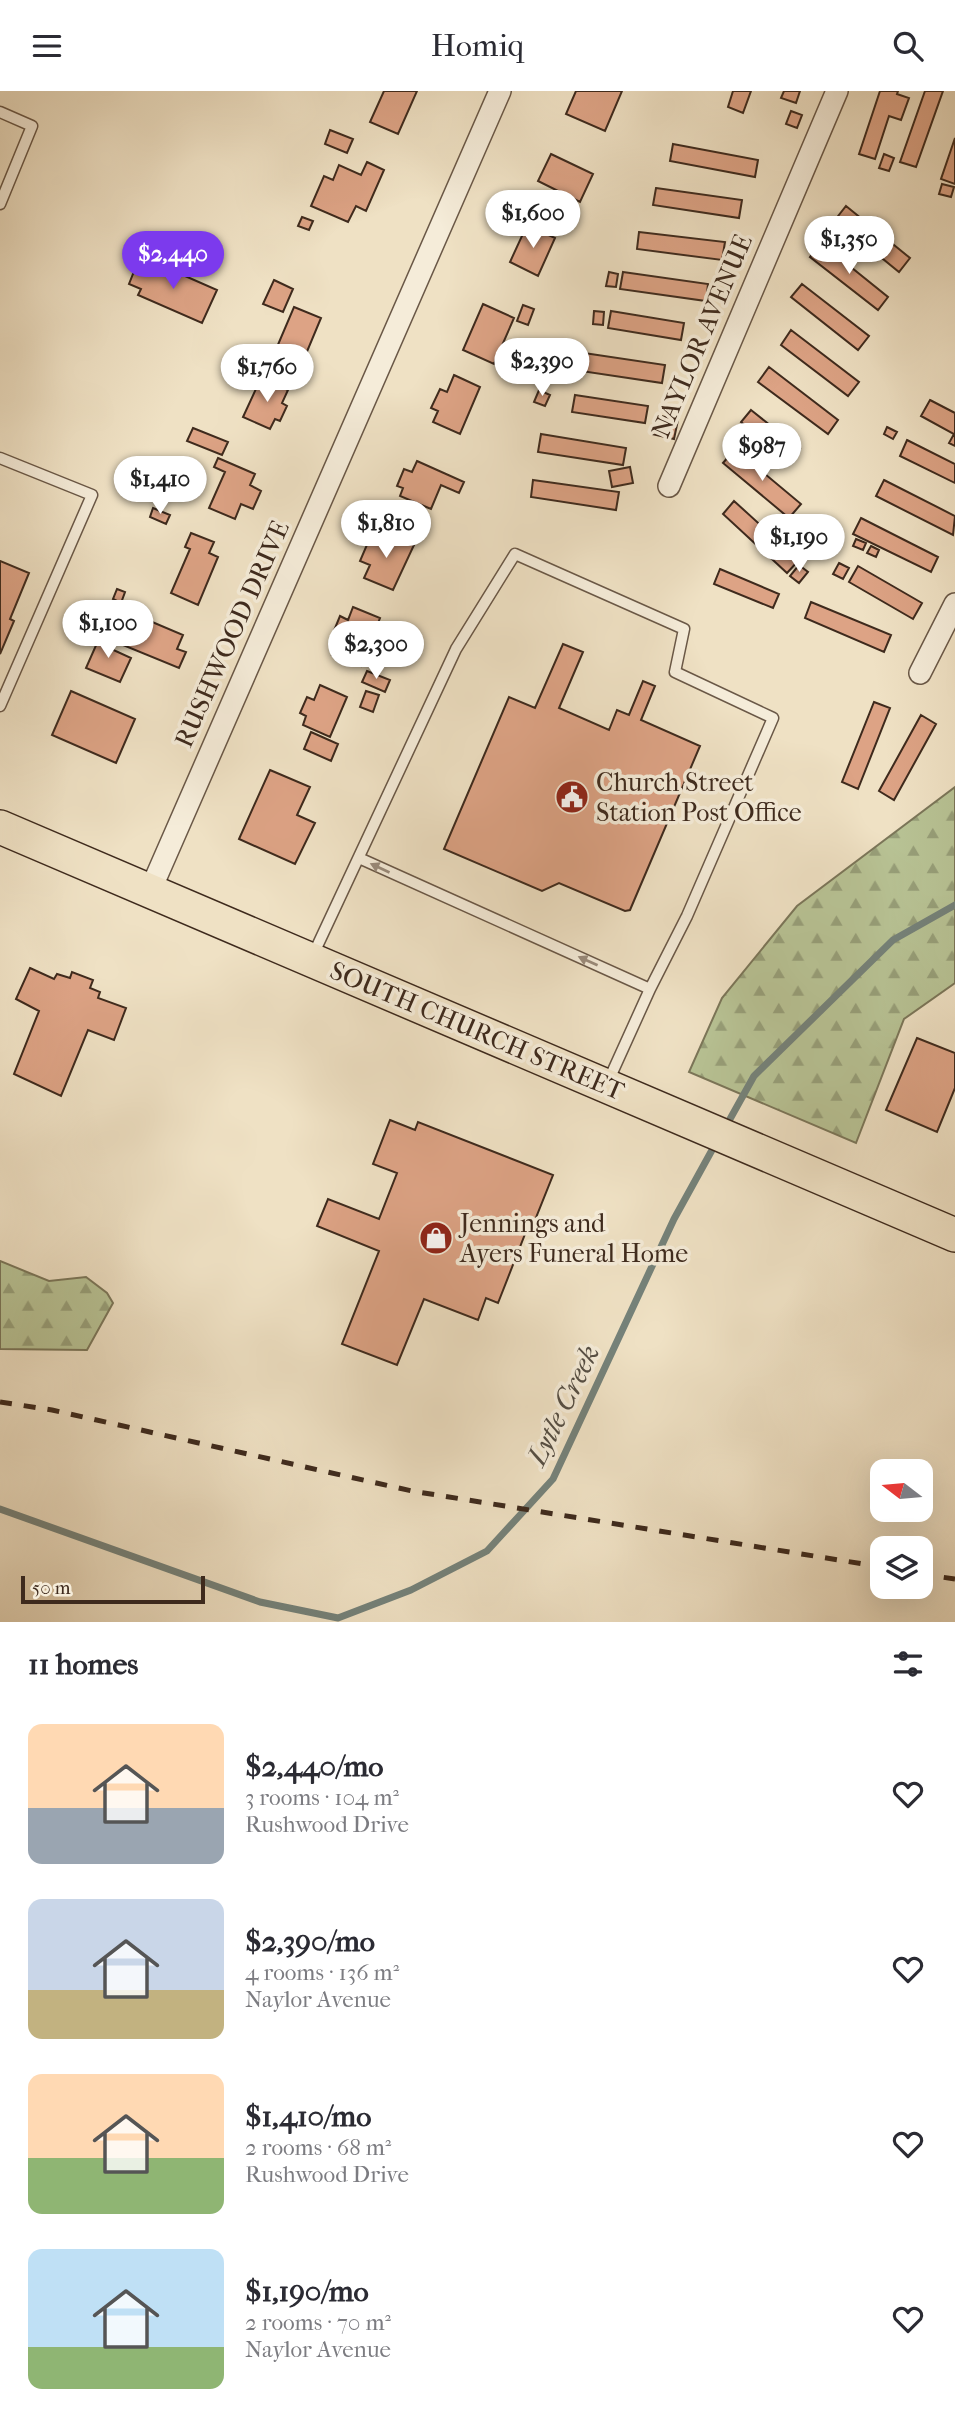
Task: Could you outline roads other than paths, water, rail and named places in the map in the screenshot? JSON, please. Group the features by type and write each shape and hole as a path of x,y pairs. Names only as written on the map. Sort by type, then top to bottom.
{"main road":[{"name":"SOUTH CHURCH STREET","path":"0,827 955,1235"}],"street":[{"name":"RUSHWOOD DRIVE","path":"150,891 500,91"},
{"name":"NAYLOR AVENUE","path":"668,486 837,91"},
{"path":"920,673 955,604"}],"lane":[{"path":"0,112 32,126 0,204"},
{"path":"0,458 92,495 0,706"},
{"path":"311,960 456,649 516,554 684,629 676,672 773,718 687,916 650,989 606,1087"},
{"path":"359,858 650,989"}],"waterway":[{"name":"Lytle Creek","path":"725,1128 754,1076 893,940 955,905"},
{"name":"Lytle Creek","path":"0,1509 260,1602 338,1618 411,1590 487,1551 553,1479 674,1219 717,1141"}],"railway":[{"path":"0,1402 52,1410 412,1491 870,1565"},
{"path":"933,1576 955,1579"}],"place":[{"name":"Church Street Station Post Office","path":"572,797"},
{"name":"Jennings and Ayers Funeral Home","path":"436,1238"}]}
